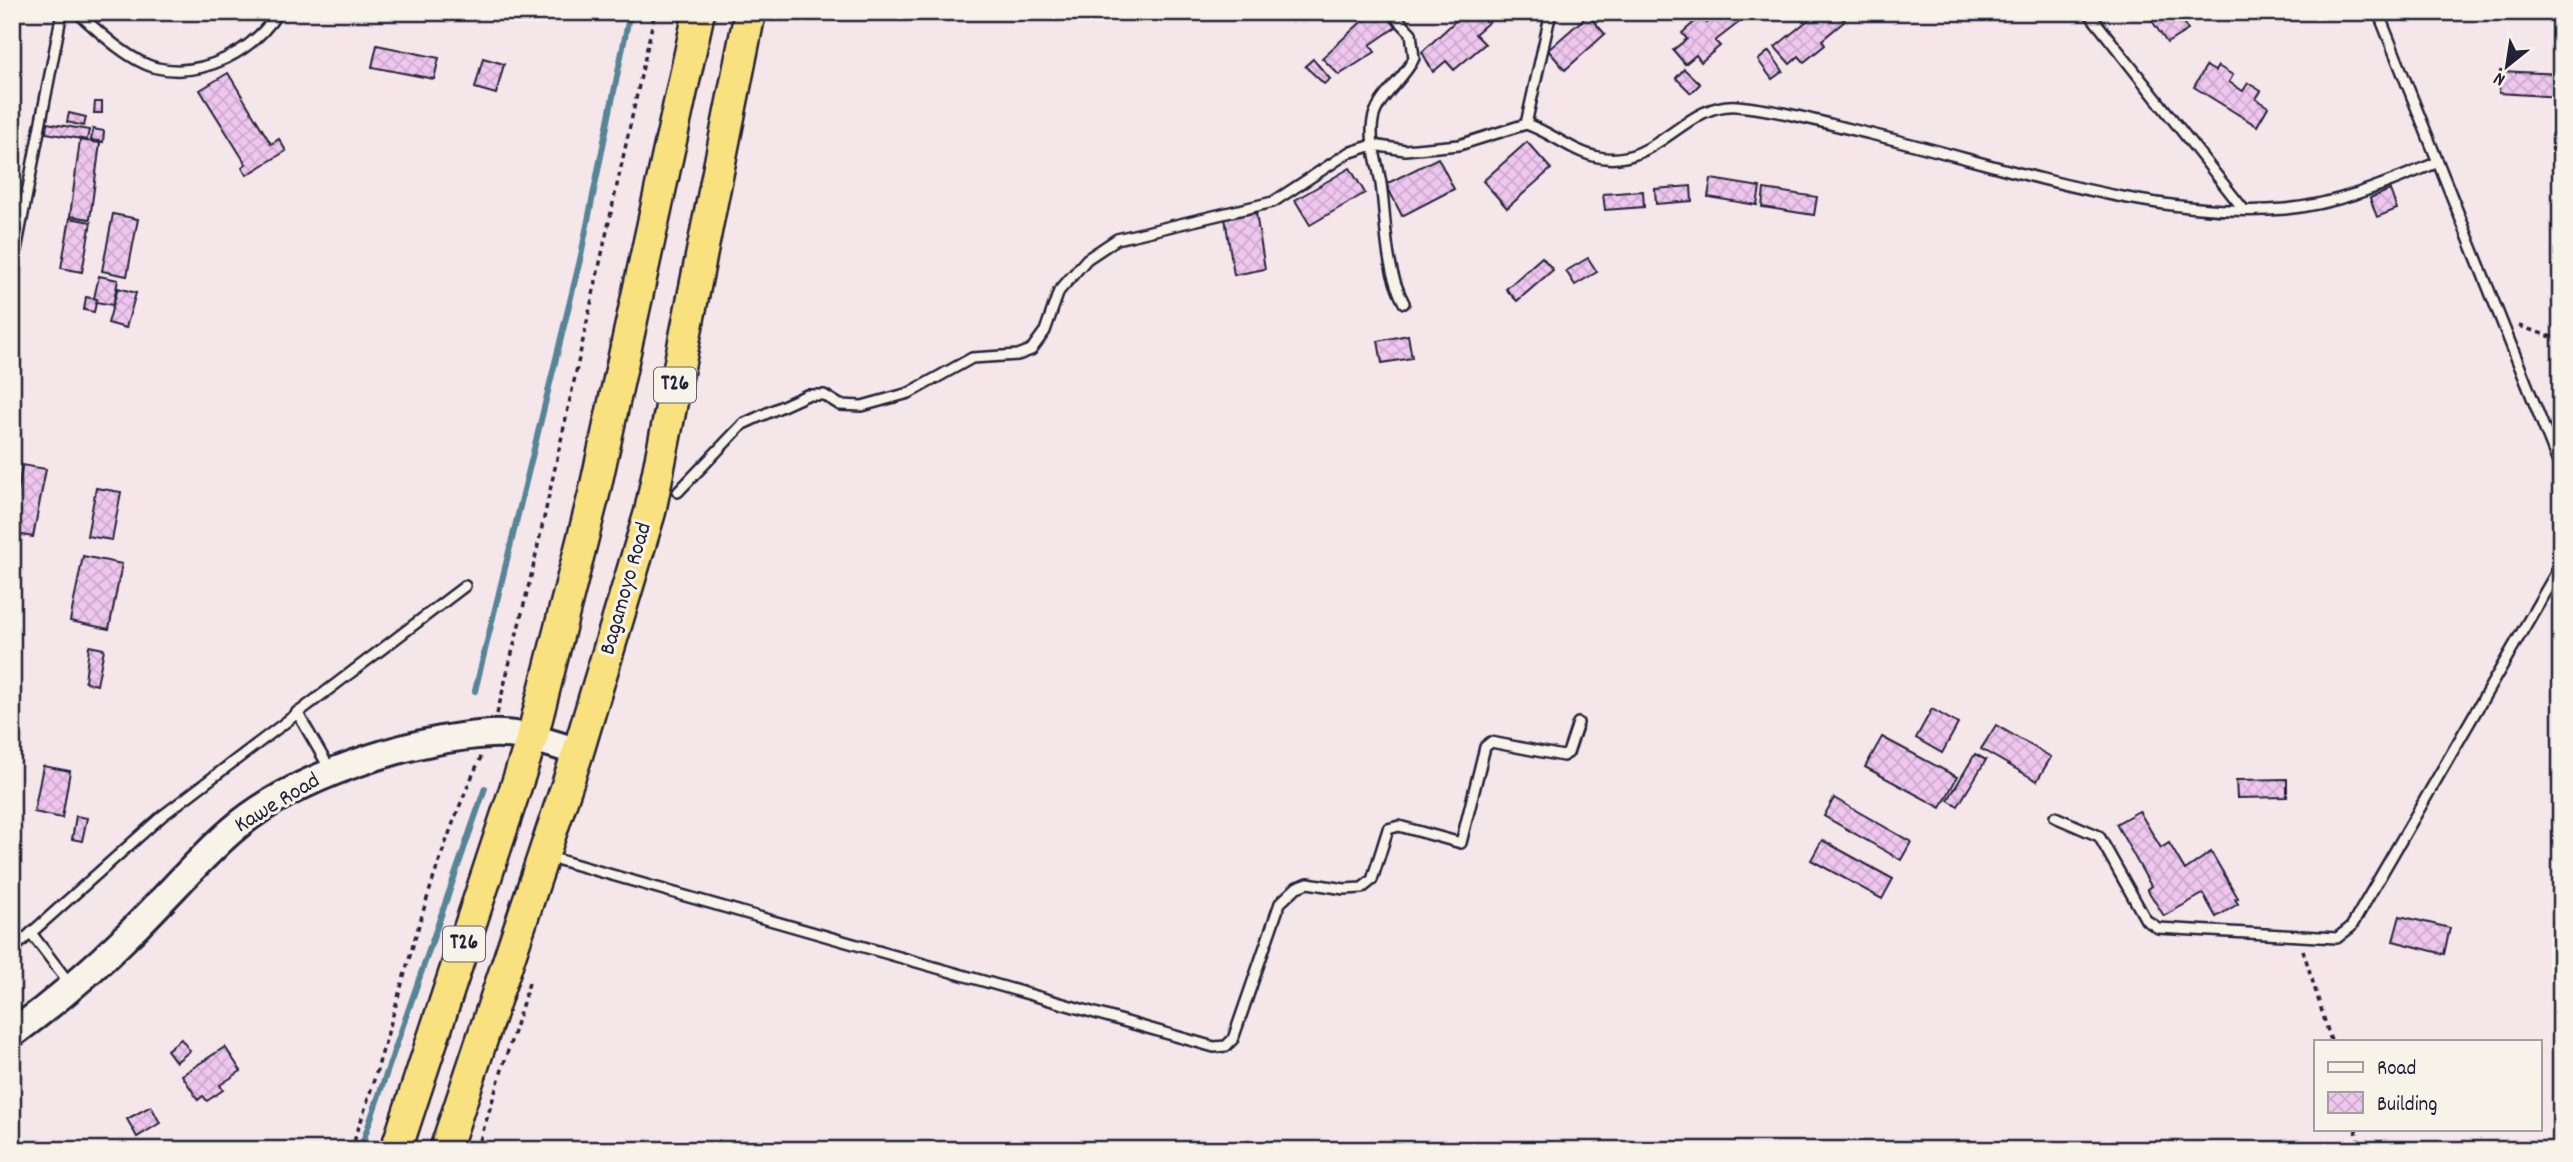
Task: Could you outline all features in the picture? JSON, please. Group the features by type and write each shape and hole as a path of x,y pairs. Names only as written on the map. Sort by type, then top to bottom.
{"highway":[{"name":"T26","path":"396,1150 533,738 594,494 699,12"},
{"name":"Bagamoyo Road","path":"445,1150 578,752 650,512 750,12"}],"main road":[{"name":"Kawe Road","path":"12,1034 73,988 231,831 278,799 332,772 373,757 418,746 492,734 533,738 578,752"}],"lane":[{"path":"12,271 62,12"},
{"path":"77,12 114,44 156,68 199,69 237,52 271,24 278,12"},
{"path":"1391,12 1411,33 1414,58 1375,113 1373,145 1381,180 1388,261 1395,286 1404,303"},
{"path":"1526,124 1551,12"},
{"path":"2088,12 2244,210"},
{"path":"2378,12 2436,163 2561,470"},
{"path":"678,492 743,424 807,396 824,395 840,405 862,406 909,393 972,358 1018,355 1031,350 1045,331 1059,291 1087,260 1117,239 1273,202 1348,153 1373,145 1405,149 1459,145 1526,124 1583,153 1617,159 1640,153 1665,140 1704,111 1737,106 1798,117 2027,174 2174,206 2244,210 2286,209 2360,194 2436,163"},
{"path":"2055,817 2099,836 2146,920 2158,929 2337,938 2351,927 2556,573 2561,560"},
{"path":"12,950 162,816 465,586"},
{"path":"297,712 332,772"},
{"path":"544,855 1213,1047 1226,1046 1233,1039 1280,903 1297,887 1308,883 1344,889 1362,888 1372,880 1388,829 1399,826 1461,843 1485,747 1491,742 1563,756 1568,753 1578,723"},
{"path":"31,933 73,988"}],"path":[{"path":"351,1150 373,1088 464,793 492,734 533,568 655,12"},
{"path":"2500,321 2561,341"},
{"path":"2300,938 2331,1040"},
{"path":"2356,1130 2360,1150"}],"building":[{"path":"1372,12 1384,12 1396,27 1370,45 1375,52 1339,75 1322,58"},
{"path":"1465,12 1494,12 1497,15 1475,34 1485,44 1454,70 1446,61 1433,72 1422,52"},
{"path":"1719,12 1736,12 1742,20 1715,41 1720,46 1701,62 1696,55 1685,64 1673,50 1687,39 1682,33 1701,16 1707,23"},
{"path":"1818,12 1837,12 1845,21 1822,40 1825,45 1804,62 1799,56 1790,64 1775,47"},
{"path":"2146,12 2186,12 2179,16 2188,30 2167,43"},
{"path":"1588,15 1605,34 1565,70 1548,50"},
{"path":"377,45 439,58 434,79 372,67"},
{"path":"1769,51 1783,71 1772,79 1758,60"},
{"path":"483,58 504,64 496,94 475,88"},
{"path":"1313,59 1330,79 1324,84 1305,66"},
{"path":"2206,66 2215,71 2218,66 2233,75 2229,82 2243,91 2248,83 2261,91 2256,99 2268,107 2257,126 2194,87"},
{"path":"1684,69 1700,84 1691,93 1676,78"},
{"path":"2500,71 2561,74 2561,97 2499,93"},
{"path":"228,73 271,144 279,139 286,151 247,175 242,167 246,164 200,90"},
{"path":"95,102 102,102 102,113 94,113"},
{"path":"69,113 86,117 84,126 67,122"},
{"path":"47,123 89,130 87,140 46,133"},
{"path":"93,129 104,131 103,142 91,140"},
{"path":"80,140 100,143 90,219 70,216"},
{"path":"1527,142 1551,169 1507,208 1483,181"},
{"path":"1438,158 1454,189 1402,216 1386,184"},
{"path":"1350,168 1365,193 1310,225 1295,200"},
{"path":"1711,179 1760,187 1757,205 1708,197"},
{"path":"1691,186 1692,201 1656,204 1655,189"},
{"path":"1764,189 1817,197 1814,215 1762,207"},
{"path":"2390,190 2397,209 2377,217 2370,198"},
{"path":"1643,191 1644,207 1605,210 1603,194"},
{"path":"1256,213 1265,269 1234,275 1225,218"},
{"path":"113,214 138,219 127,276 102,271"},
{"path":"70,218 91,222 82,272 61,268"},
{"path":"1542,257 1553,270 1517,301 1506,289"},
{"path":"1588,258 1597,272 1575,285 1566,271"},
{"path":"99,276 118,280 113,305 96,302 94,298"},
{"path":"118,288 136,293 126,328 108,323"},
{"path":"86,297 97,299 94,312 84,310"},
{"path":"1408,335 1412,358 1382,363 1378,341"},
{"path":"22,465 46,469 33,537 12,533"},
{"path":"96,488 121,492 112,540 87,536"},
{"path":"83,556 122,564 109,629 70,621"},
{"path":"12,617 16,618 12,642"},
{"path":"89,646 104,649 97,685 85,682"},
{"path":"1932,709 1958,724 1942,753 1916,738"},
{"path":"1996,725 2051,757 2037,781 1981,749"},
{"path":"1882,737 1957,777 1941,808 1865,767"},
{"path":"1975,754 1986,760 1958,806 1948,800"},
{"path":"43,766 70,771 62,818 34,812"},
{"path":"2287,779 2287,797 2237,798 2236,780"},
{"path":"1834,798 1911,842 1901,860 1824,816"},
{"path":"2139,811 2161,848 2169,843 2185,870 2211,852 2238,898 2235,899 2238,904 2216,917 2203,894 2164,916 2147,889 2151,886 2116,824"},
{"path":"76,816 87,818 82,841 72,839"},
{"path":"1822,840 1893,879 1882,899 1811,860"},
{"path":"2400,916 2450,928 2444,954 2393,941"},
{"path":"181,1039 190,1051 176,1062 167,1050"},
{"path":"225,1047 241,1071 220,1085 223,1090 207,1101 203,1096 198,1100 182,1075"},
{"path":"151,1106 160,1123 137,1137 127,1119"}],"waterway":[{"path":"475,691 580,260 630,12"},
{"path":"360,1150 485,788"}]}
